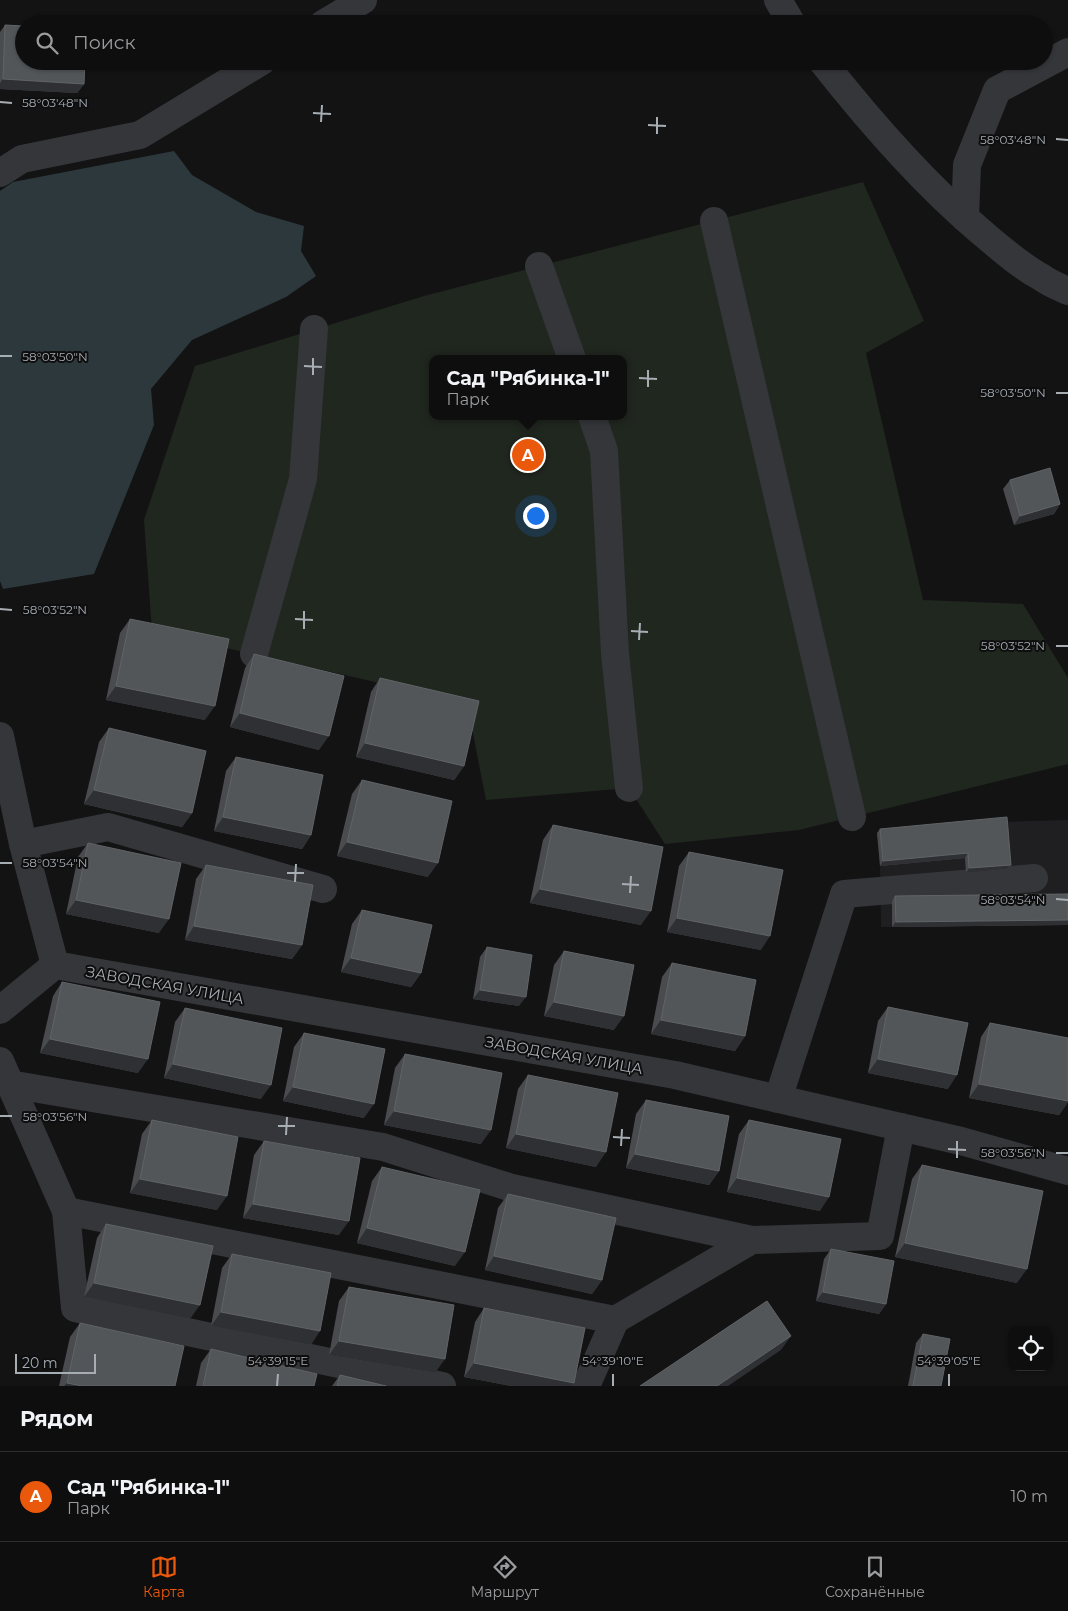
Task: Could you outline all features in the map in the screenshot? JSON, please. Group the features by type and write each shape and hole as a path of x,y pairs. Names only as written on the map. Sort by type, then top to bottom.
{"street":[{"path":"338,15 363,0"},
{"path":"778,0 787,15"},
{"path":"1053,60 1068,52"},
{"path":"0,173 22,159 140,135 247,70"},
{"path":"829,70 872,122 917,172 964,218 1005,252 1040,277 1068,291"},
{"path":"964,218 967,165 997,90 1034,70"},
{"path":"714,221 852,818"},
{"path":"539,266 571,355"},
{"path":"254,654 303,479 314,330"},
{"path":"593,420 604,451 615,653 629,788"},
{"path":"0,736 23,844 55,965 0,1010"},
{"path":"23,844 108,827 323,889"},
{"path":"778,1099 844,894 1034,878"},
{"name":"ЗАВОДСКАЯ УЛИЦА","path":"55,965 675,1075 961,1141 1068,1171"},
{"path":"5,1073 66,1211 75,1308 442,1386"},
{"path":"5,1073 383,1147 512,1188 752,1240 880,1236 901,1128"},
{"path":"66,1211 615,1320"},
{"path":"586,1386 615,1320 752,1240"}],"shaded area":[{"path":"174,151 192,175 256,212 304,226 301,251 316,276 286,297 192,340 151,389 154,425 94,574 3,589 0,581 0,191 13,182"},
{"path":"863,182 924,321 866,353 923,600 1023,604 1068,678 1068,764 799,830 665,844 629,788 486,800 467,703 152,631 144,520 195,366 424,296"},
{"path":"1068,820 1068,925 881,927 880,866 877,833 1003,822"}],"building":[{"path":"5,25 15,26 15,70 85,70 84,84 3,79"},
{"path":"1050,468 1060,504 1020,516 1010,480"},
{"path":"130,619 229,639 215,706 116,686"},
{"path":"254,654 344,676 329,736 240,713"},
{"path":"380,678 479,701 464,766 365,743"},
{"path":"109,728 206,751 192,813 94,790"},
{"path":"236,757 323,775 311,835 223,817"},
{"path":"362,780 452,801 438,863 347,842"},
{"path":"1007,817 1011,865 969,868 968,853 883,861 880,829"},
{"path":"553,825 663,847 651,911 540,889"},
{"path":"88,843 181,863 169,919 76,900"},
{"path":"689,852 783,870 770,936 677,918"},
{"path":"206,865 313,885 302,945 194,926"},
{"path":"1068,894 1068,920 896,922 895,896"},
{"path":"362,910 432,925 421,973 351,958"},
{"path":"487,947 532,955 526,997 480,990"},
{"path":"564,951 634,965 624,1016 554,1002"},
{"path":"672,963 756,980 745,1036 661,1020"},
{"path":"62,982 160,1002 148,1059 50,1039"},
{"path":"888,1007 968,1023 957,1075 878,1059"},
{"path":"185,1008 282,1028 271,1085 173,1064"},
{"path":"990,1023 1068,1038 1068,1101 979,1084"},
{"path":"304,1033 385,1049 374,1104 293,1087"},
{"path":"405,1054 502,1073 491,1130 394,1111"},
{"path":"528,1075 618,1093 606,1152 516,1134"},
{"path":"646,1100 729,1116 719,1171 635,1154"},
{"path":"152,1120 238,1137 227,1196 140,1179"},
{"path":"749,1120 841,1139 829,1197 737,1178"},
{"path":"264,1141 360,1158 349,1221 253,1204"},
{"path":"922,1165 1043,1191 1027,1269 905,1243"},
{"path":"382,1167 480,1190 465,1252 367,1228"},
{"path":"508,1194 616,1218 602,1280 494,1256"},
{"path":"106,1224 213,1246 200,1305 94,1283"},
{"path":"831,1249 894,1261 886,1304 823,1292"},
{"path":"232,1254 331,1273 320,1331 221,1312"},
{"path":"349,1287 454,1305 445,1359 339,1341"},
{"path":"767,1301 791,1336 717,1386 640,1386"},
{"path":"484,1308 585,1328 574,1383 474,1363"},
{"path":"80,1323 184,1346 175,1386 82,1386 67,1383"},
{"path":"923,1334 950,1339 941,1386 913,1386"},
{"path":"211,1349 317,1374 314,1386 203,1386"},
{"path":"340,1375 386,1386 337,1386"}],"place":[{"name":"Сад \"Рябинка-1\"","path":"528,455"}]}
